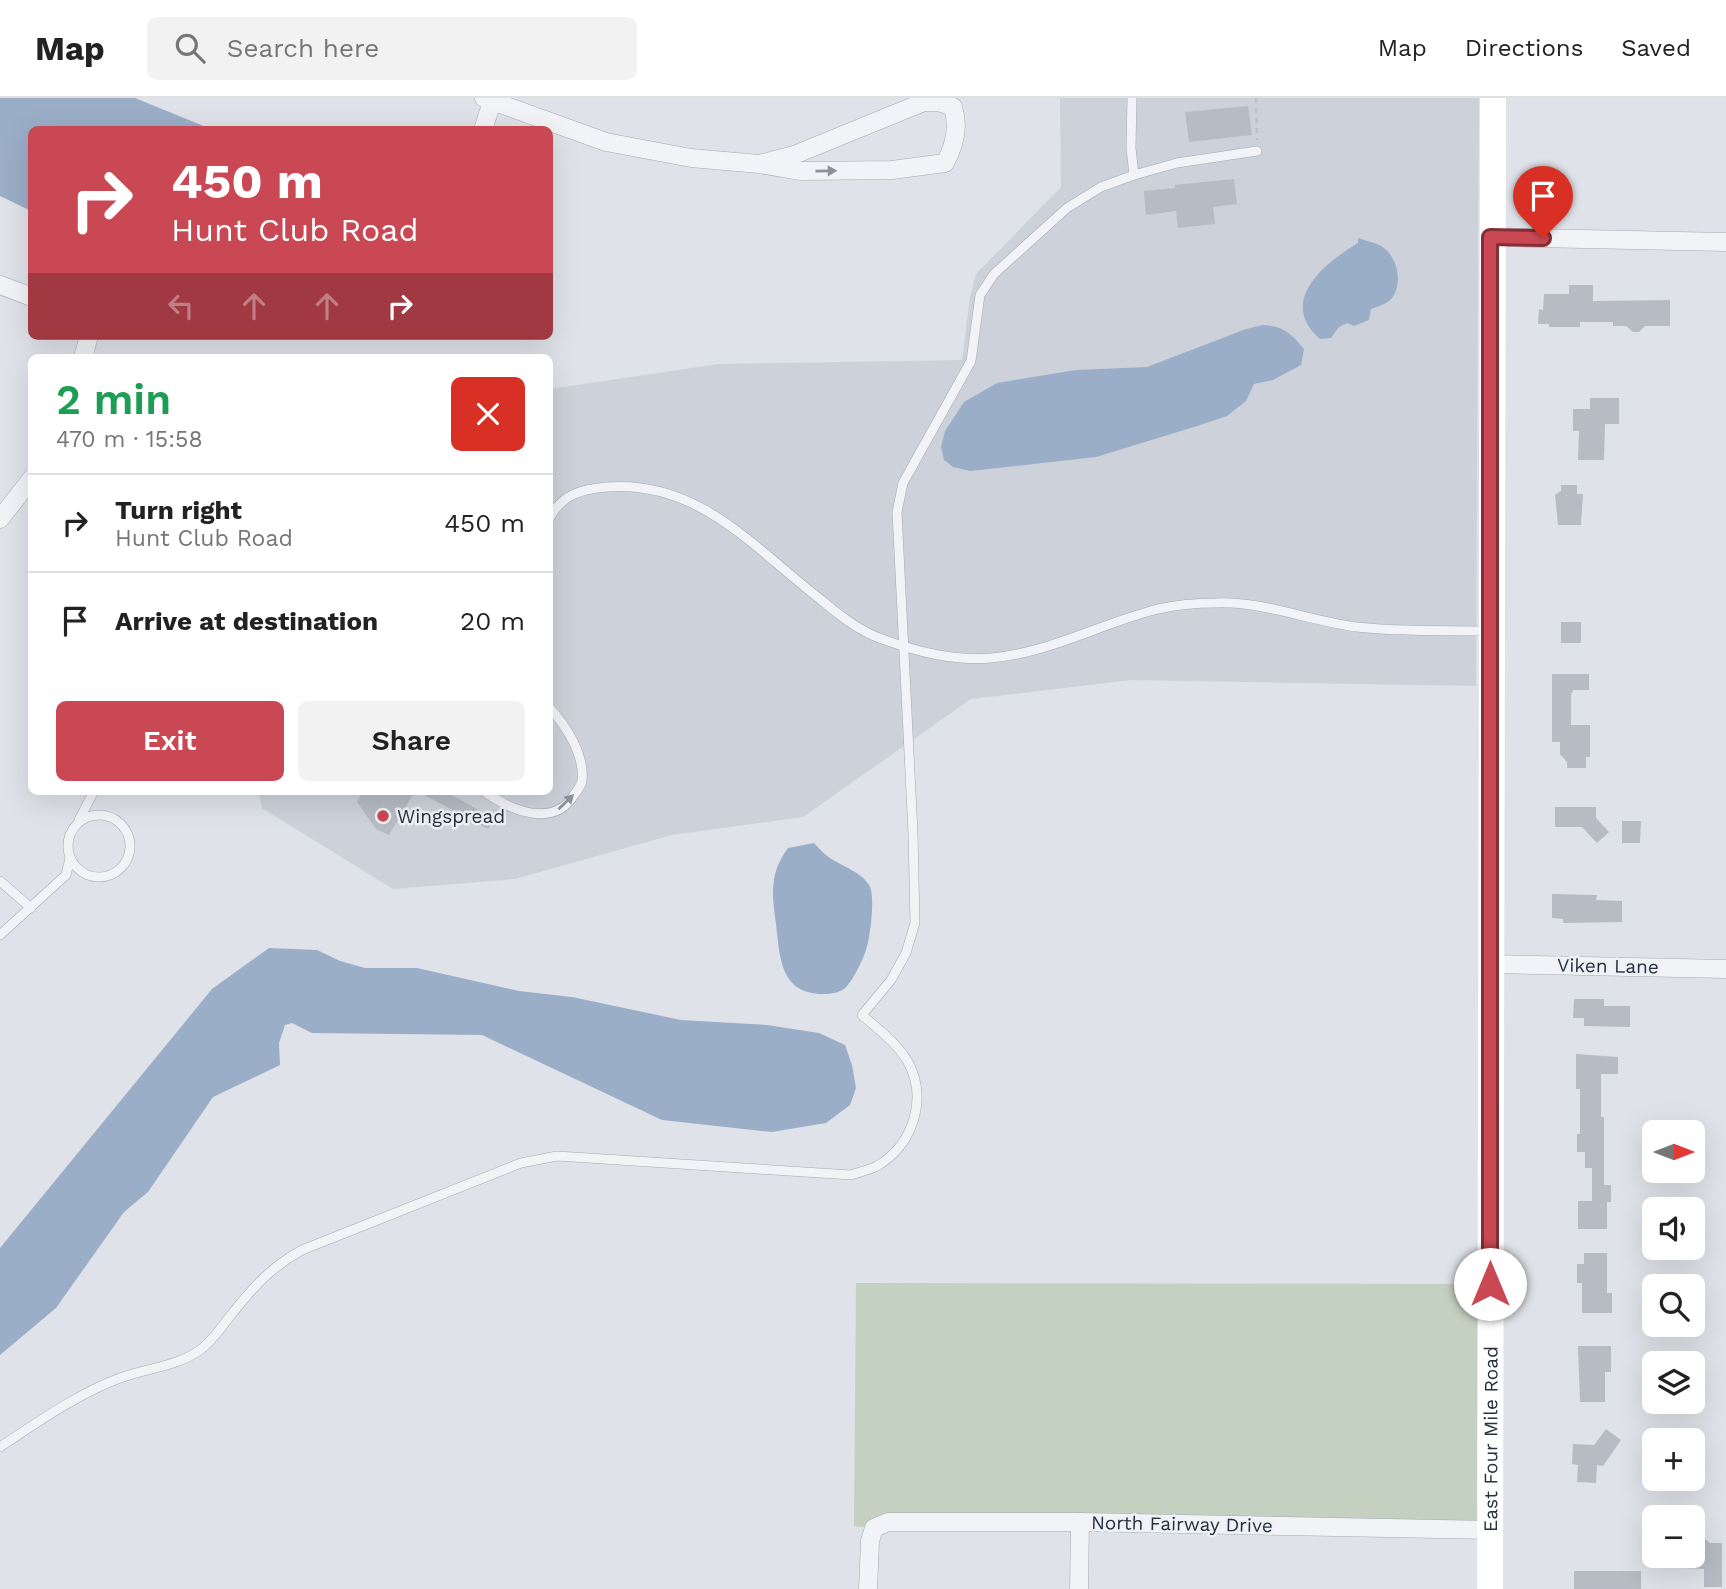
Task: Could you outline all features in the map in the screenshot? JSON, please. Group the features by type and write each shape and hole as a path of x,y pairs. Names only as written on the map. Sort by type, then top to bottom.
{"street":[{"name":"East Four Mile Road","path":"1490,1589 1490,237 1493,98"},
{"path":"484,126 490,100 606,142 691,158 800,171 892,170 945,163 953,149 956,119 953,107 939,102 924,102 794,155 759,164"},
{"path":"1490,237 1726,242"},
{"path":"0,285 28,296"},
{"path":"0,519 28,483"},
{"name":"Viken Lane","path":"1490,964 1726,969"},
{"name":"North Fairway Drive","path":"868,1589 870,1541 874,1528 888,1522 1080,1522 1490,1530"},
{"path":"1079,1589 1080,1522"}],"lane":[{"path":"1132,98 1131,148 1134,175"},
{"path":"0,1447 91,1391 121,1377 178,1362 201,1349 255,1285 278,1264 302,1250 521,1163 557,1156 851,1175 877,1166 899,1148 913,1127 917,1105 915,1082 908,1062 900,1051 862,1015 891,980 906,953 915,923 897,512 903,483 971,361 980,295 994,274 1067,208 1101,187 1177,163 1257,151"},
{"path":"553,513 563,500 575,492 589,488 619,486 646,489 682,498 712,512 736,529 848,621 879,638 936,656 992,658 1043,647 1159,609 1219,603 1250,606 1359,627 1490,631"},
{"path":"489,795 499,802 541,816 556,812 569,804 582,783 581,765 565,727 553,712"},
{"path":"0,935 66,875 70,858 68,840 92,795"},
{"path":"70,858 75,867 83,873 103,877 122,867 127,858 128,837 116,820 95,815 77,824"},
{"path":"0,881 31,908"}],"path":[{"path":"1256,98 1257,151"}],"shaded area":[{"path":"1060,98 1479,98 1476,686 1131,680 971,699 803,817 672,835 515,879 393,889 262,808 260,795 553,795 553,389 718,364 962,360 970,297 976,274 1061,187"}],"green space":[{"path":"856,1283 1491,1284 1491,1530 854,1526"}],"water":[{"path":"0,98 135,98 204,126 28,126 28,210 0,196"},
{"path":"1358,238 1379,245 1392,257 1398,283 1394,295 1384,304 1371,309 1369,320 1354,326 1347,323 1339,327 1331,338 1320,339 1308,325 1303,311 1304,298 1320,272 1358,243"},
{"path":"1263,325 1286,331 1295,339 1304,349 1301,365 1273,380 1254,384 1246,401 1227,416 1096,457 970,471 953,467 944,460 941,447 945,431 964,402 997,383 1076,370 1147,367"},
{"path":"814,843 828,856 866,880 872,898 869,939 855,975 845,988 829,994 809,992 790,981 781,961 774,903 775,875 788,848"},
{"path":"269,948 317,950 340,961 365,968 417,968 519,991 572,997 681,1020 767,1025 819,1033 845,1045 856,1088 850,1105 826,1123 772,1132 662,1120 482,1035 312,1033 292,1023 285,1025 279,1043 280,1065 213,1097 148,1192 124,1212 56,1308 0,1355 0,1248 212,989"}],"building":[{"path":"1248,106 1252,135 1189,142 1185,112"},
{"path":"1234,179 1237,204 1213,207 1215,224 1178,228 1176,211 1146,215 1144,191"},
{"path":"1569,285 1593,285 1593,301 1670,300 1670,326 1645,326 1639,332 1633,332 1626,326 1613,326 1613,322 1580,322 1580,327 1549,327 1549,324 1538,324 1539,309 1543,310 1544,294 1569,294"},
{"path":"1590,398 1619,398 1619,424 1605,424 1604,460 1578,460 1579,431 1573,431 1573,409 1590,409"},
{"path":"1561,485 1577,485 1577,494 1583,494 1581,525 1558,525 1555,495 1561,491"},
{"path":"1561,622 1581,622 1581,643 1561,643"},
{"path":"1552,674 1589,674 1589,690 1573,690 1571,695 1571,725 1590,725 1590,757 1586,757 1586,768 1567,768 1567,762 1560,754 1560,742 1552,742"},
{"name":"Wingspread","path":"361,795 413,795 389,835 376,829 357,802"},
{"name":"Wingspread","path":"424,795 452,795 494,819 488,829"},
{"path":"1555,807 1596,807 1596,818 1609,832 1597,843 1582,827 1555,827"},
{"path":"1622,821 1641,821 1640,843 1622,843"},
{"path":"1552,894 1597,895 1596,900 1622,901 1622,922 1563,923 1563,919 1552,918"},
{"path":"1574,999 1604,999 1604,1006 1630,1006 1630,1027 1584,1026 1584,1018 1573,1018"},
{"path":"1576,1054 1618,1057 1618,1074 1601,1074 1604,1185 1611,1185 1611,1202 1607,1202 1607,1229 1578,1229 1578,1201 1592,1201 1592,1168 1585,1168 1585,1152 1577,1152 1577,1134 1580,1134 1580,1089 1576,1089"},
{"path":"1584,1253 1607,1253 1607,1293 1612,1293 1612,1313 1582,1313 1582,1283 1577,1283 1577,1264 1584,1264"},
{"path":"1578,1346 1611,1346 1611,1372 1605,1372 1605,1402 1580,1402"},
{"path":"1606,1429 1621,1440 1603,1466 1597,1465 1596,1483 1577,1482 1578,1465 1572,1464 1573,1444 1594,1445"},
{"path":"1705,1539 1710,1543 1722,1543 1722,1587 1704,1587 1704,1569 1683,1568 1705,1568"},
{"path":"1574,1571 1641,1571 1641,1589 1574,1589"}],"place":[{"name":"Wingspread","path":"383,816"}],"route":[{"path":"1490,1284 1490,237 1543,238"}]}
